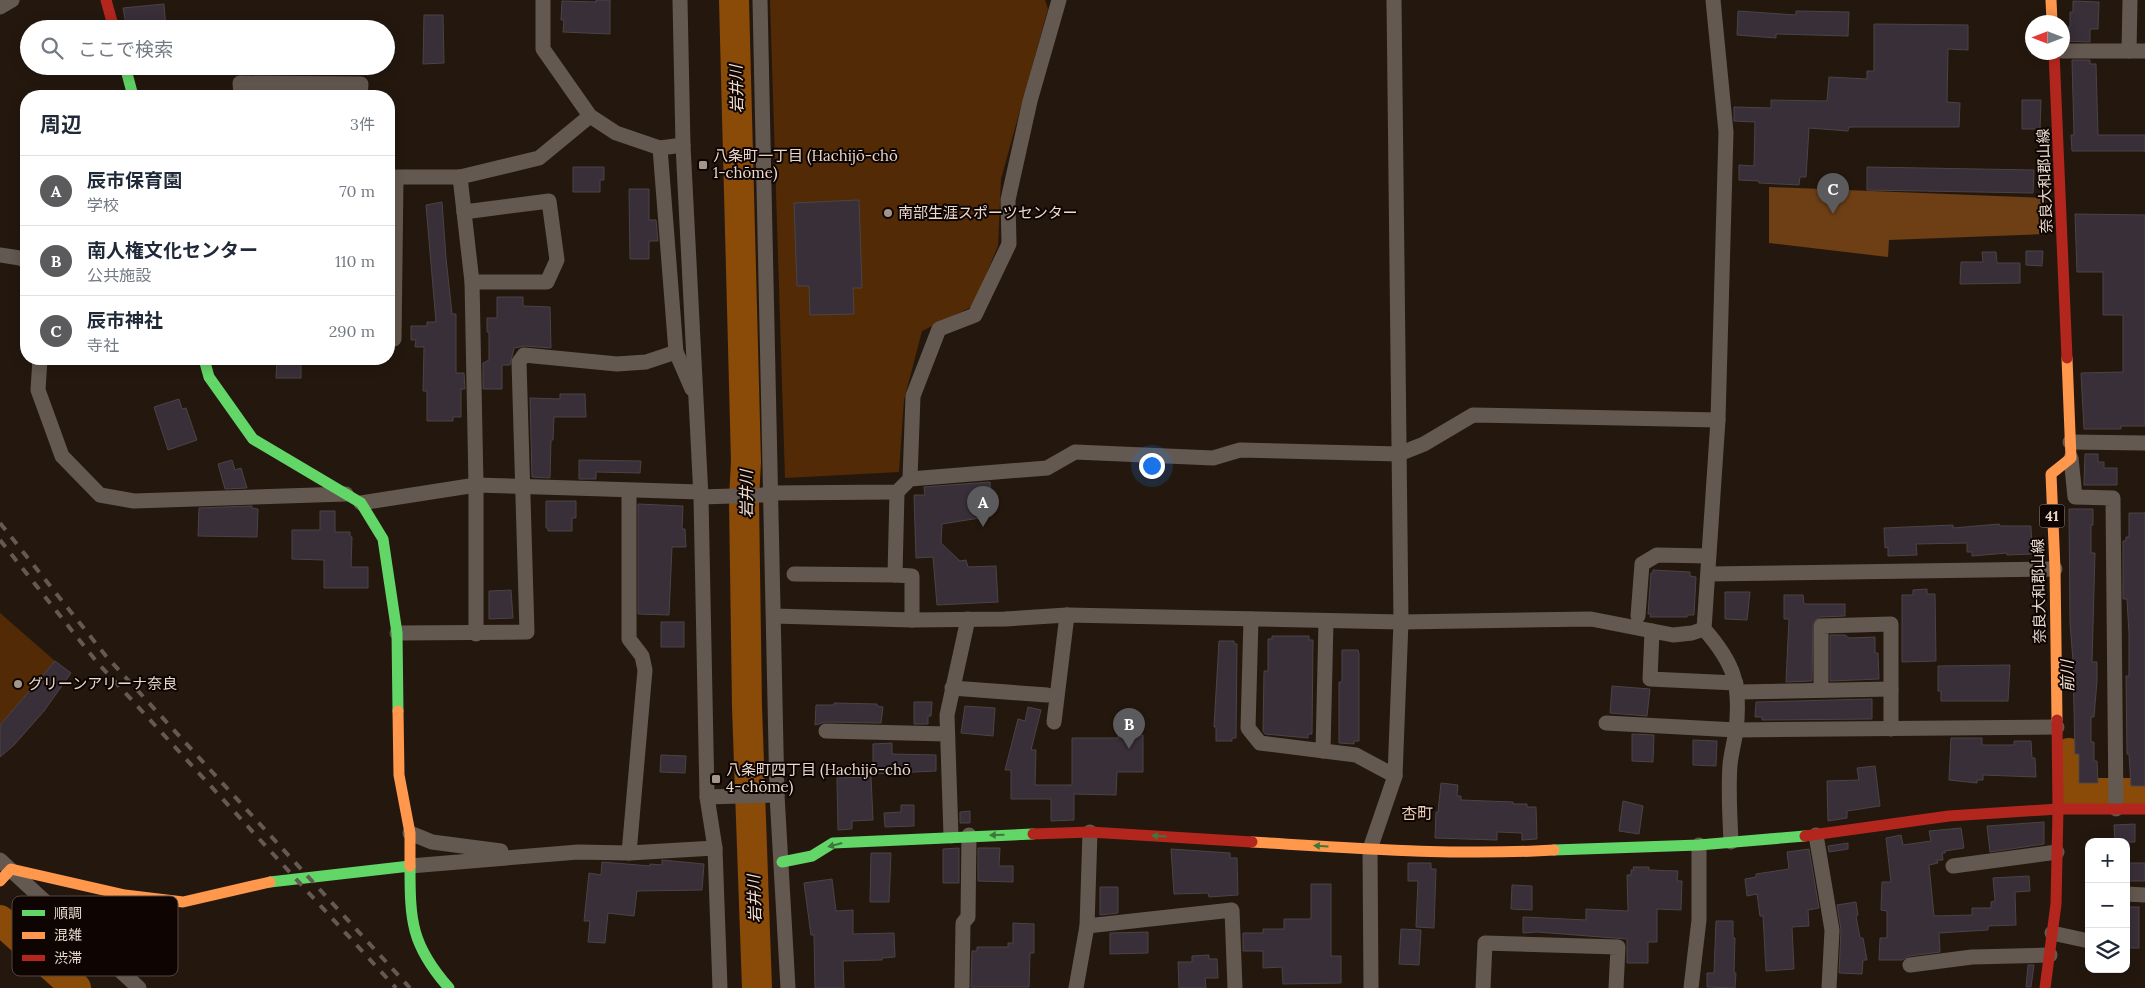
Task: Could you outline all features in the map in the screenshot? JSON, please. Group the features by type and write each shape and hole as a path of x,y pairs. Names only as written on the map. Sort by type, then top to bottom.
{"street":[{"path":"0,7 12,0"},
{"path":"106,0 112,20"},
{"path":"543,0 543,49 590,116 616,133 660,148 683,146"},
{"path":"680,0 683,146 703,495 720,988"},
{"path":"760,0 766,494 774,616 774,795 782,862 788,988"},
{"path":"910,479 913,396 939,329 975,315 1010,244 1008,200 1030,102 1059,0"},
{"path":"1371,988 1370,849 1395,776 1401,622 1394,0"},
{"path":"1713,0 1726,132 1718,420 1704,630 1721,649 1732,671 1737,688 1736,730 1730,765 1730,842"},
{"path":"2051,0 2052,15"},
{"path":"2129,51 2130,0"},
{"path":"2070,51 2145,51"},
{"name":"奈良大和郡山線","path":"2045,988 2056,904 2058,809 2055,568 2051,474 2071,458 2054,60"},
{"path":"127,75 131,90"},
{"path":"241,90 240,83 314,90 361,84 360,90"},
{"path":"395,178 460,177 539,158 590,116"},
{"path":"660,148 676,352 696,399"},
{"path":"460,177 472,282 476,485 476,634"},
{"path":"464,212 549,201 556,260 546,282 472,282"},
{"path":"0,255 20,258"},
{"path":"397,633 476,634 527,632 519,362 524,355 617,364 646,362 676,352"},
{"path":"40,365 38,390 62,456 100,495 142,501 346,494"},
{"path":"206,365 210,378 253,439 361,504 383,538 397,633 398,775 410,833 410,914 415,940 425,958 449,988"},
{"path":"895,575 897,492 910,479 1047,468 1075,452 1213,458 1240,450 1399,454 1424,444 1473,415 1718,420"},
{"path":"2070,442 2145,443"},
{"path":"2071,458 2075,497 2113,498 2116,809"},
{"path":"361,504 476,485 703,495 897,492"},
{"path":"629,491 629,639 642,656 645,670 629,853"},
{"path":"1638,616 1642,564 1656,554 1708,556"},
{"path":"1708,574 2055,568"},
{"path":"794,574 912,576 912,620"},
{"path":"774,616 912,620 1005,619 1067,614 1401,622 1591,619 1673,635 1704,630"},
{"path":"1054,722 1067,614"},
{"path":"951,836 947,715 968,619"},
{"path":"1251,619 1248,728 1260,743 1356,755 1395,776"},
{"path":"1323,751 1326,620"},
{"path":"1821,690 1821,626 1891,624 1891,729"},
{"path":"1652,631 1650,679 1737,688 1891,689"},
{"path":"952,688 1047,695"},
{"path":"1606,723 1736,730 2057,727"},
{"path":"826,731 947,734"},
{"path":"712,797 774,795"},
{"path":"782,862 812,856 833,843 969,835 1090,832 1370,849 1509,852 1699,845 1816,835 1949,816 2058,809 2145,809"},
{"path":"1076,988 1087,926 1090,832"},
{"path":"410,833 432,842 531,854"},
{"path":"962,988 963,923 968,917 969,835"},
{"path":"1816,835 1832,930 1829,988"},
{"path":"1691,988 1699,920 1699,845"},
{"path":"178,901 183,902 262,883 308,876 531,854 578,852 629,853 715,848"},
{"path":"1953,866 2057,852"},
{"path":"7,866 133,896"},
{"path":"0,881 7,866"},
{"path":"7,866 39,896"},
{"path":"2130,894 2145,895"},
{"path":"1087,926 1232,910 1236,988"},
{"path":"2052,933 2085,940"},
{"path":"1483,988 1485,944 1618,947 1616,988"},
{"path":"1910,965 1972,958 2050,955"},
{"path":"126,976 139,988"}],"shaded area":[{"name":"南部生涯スポーツセンター","path":"770,0 1045,0 1048,9 1001,179 998,246 973,306 922,331 904,400 899,472 785,478"},
{"path":"1769,187 2046,198 2044,234 1889,240 1888,257 1769,243"},
{"name":"グリーンアリーナ奈良","path":"0,613 55,661 0,725"}],"building":[{"path":"596,0 610,0 610,34 563,32 564,20 561,20 562,1 596,2"},
{"path":"2073,1 2099,2 2098,29 2090,29 2090,42 2070,41 2070,12 2073,12"},
{"path":"164,4 165,20 125,20 123,8"},
{"path":"1738,11 1796,15 1796,11 1849,12 1848,36 1776,34 1776,38 1737,35"},
{"path":"424,15 443,15 444,63 423,64"},
{"path":"1874,24 1968,25 1968,50 1948,49 1947,102 1960,103 1959,127 1849,127 1848,131 1809,128 1806,177 1800,177 1799,185 1739,180 1739,165 1754,166 1755,122 1734,121 1734,107 1771,108 1771,100 1827,101 1829,77 1867,79 1867,71 1874,71"},
{"path":"2072,60 2090,60 2090,64 2096,64 2098,135 2145,135 2145,151 2072,151 2071,135 2074,135"},
{"path":"2022,100 2041,100 2040,129 2022,129"},
{"path":"573,167 604,167 604,180 600,180 600,192 573,192"},
{"path":"1867,167 2034,170 2033,193 1867,190"},
{"path":"629,189 649,189 649,220 656,220 658,241 649,241 649,259 630,259"},
{"path":"859,200 862,288 853,288 854,314 810,315 809,286 797,286 794,203"},
{"path":"442,202 452,314 456,314 456,373 464,373 465,389 461,389 461,417 453,417 453,421 427,421 427,391 423,391 424,347 415,347 416,340 411,340 411,326 427,326 427,322 436,322 426,205"},
{"path":"2075,214 2145,215 2145,426 2121,426 2121,429 2084,429 2081,373 2123,372 2123,315 2103,315 2103,272 2077,272"},
{"path":"2026,251 2043,251 2042,266 2026,265"},
{"path":"1982,252 1996,252 1997,263 2020,263 2020,283 1960,284 1961,262 1983,262"},
{"path":"497,297 523,297 523,306 550,307 551,348 525,346 514,348 510,365 502,365 502,389 483,389 483,363 489,360 487,318 497,318"},
{"path":"277,365 301,365 301,378 276,378"},
{"path":"560,394 585,394 586,417 554,417 550,478 532,477 530,398 560,399"},
{"path":"179,399 182,409 186,408 197,440 168,450 154,407"},
{"path":"2085,454 2098,454 2098,462 2104,462 2104,468 2117,468 2117,485 2084,485"},
{"path":"232,460 235,470 241,468 247,488 225,489 218,464"},
{"path":"579,460 641,461 640,473 596,472 596,479 579,479"},
{"path":"990,482 992,516 942,524 941,543 960,561 966,560 968,567 996,566 998,602 937,605 933,557 916,558 914,495 925,495 924,487"},
{"path":"546,501 576,501 576,518 572,518 572,531 548,531 548,528 546,528"},
{"path":"638,504 683,506 682,529 685,529 686,547 672,547 669,615 638,614"},
{"path":"252,506 252,508 258,509 257,537 198,536 199,508"},
{"path":"2069,509 2093,509 2091,553 2095,553 2092,662 2097,662 2097,681 2094,717 2091,717 2091,742 2094,742 2094,761 2097,761 2098,783 2079,783 2079,754 2075,754 2073,661 2070,623"},
{"path":"320,511 335,511 335,532 350,532 352,537 351,567 368,567 368,588 324,588 324,560 292,559 292,530 320,530"},
{"path":"2129,513 2145,513 2145,786 2131,786 2129,754 2127,754 2126,676 2129,676 2129,634 2127,599 2123,599 2123,541 2126,541 2126,537 2129,537"},
{"path":"1999,524 2000,526 2031,526 2032,554 2007,555 2007,553 1972,556 1972,552 1967,552 1967,543 1916,544 1917,555 1888,556 1888,547 1885,548 1884,528 1953,525 1953,528"},
{"path":"1653,570 1690,572 1690,576 1696,577 1694,615 1688,615 1687,617 1650,617 1651,614 1648,614 1651,573 1653,573"},
{"path":"1927,589 1927,594 1935,594 1936,661 1902,662 1902,595 1913,595 1913,590"},
{"path":"511,590 513,618 489,619 489,591"},
{"path":"1725,592 1750,592 1747,620 1725,619"},
{"path":"1784,595 1803,595 1804,604 1845,604 1845,616 1820,617 1813,622 1812,681 1786,682 1789,619 1784,619"},
{"path":"661,622 684,622 684,647 661,647"},
{"path":"1830,635 1845,635 1849,638 1875,637 1875,653 1878,653 1879,679 1830,681"},
{"path":"1272,636 1309,636 1309,640 1313,640 1312,734 1308,734 1308,738 1265,734 1263,731 1264,671 1268,671 1268,639 1272,639"},
{"path":"1219,641 1234,641 1234,644 1237,644 1236,738 1232,738 1232,741 1216,741 1216,727 1214,727"},
{"path":"1342,650 1358,650 1359,654 1359,741 1354,741 1354,744 1339,743 1339,682 1342,682"},
{"path":"55,661 71,673 44,711 14,745 0,757 0,725"},
{"path":"2010,665 2008,701 1941,701 1941,691 1938,691 1938,666"},
{"path":"1612,686 1650,689 1647,716 1610,713"},
{"path":"1872,699 1872,719 1762,720 1762,717 1755,717 1756,702"},
{"path":"914,702 932,702 931,716 928,716 928,724 914,724"},
{"path":"834,703 877,704 877,706 883,707 881,723 826,722 815,725 816,705 834,705"},
{"path":"965,706 995,708 993,736 961,733"},
{"path":"1028,707 1041,710 1031,750 1036,750 1035,785 1072,785 1072,738 1118,738 1118,735 1143,735 1143,772 1117,772 1116,795 1074,794 1074,820 1051,821 1051,799 1011,799 1011,770 1005,770 1018,719 1025,721"},
{"path":"1632,734 1654,735 1653,762 1632,761"},
{"path":"1951,738 1982,738 1982,745 2014,745 2014,741 2031,741 2032,758 2035,758 2036,777 1983,775 1983,780 1977,780 1977,783 1949,780"},
{"path":"1693,740 1717,741 1716,766 1693,765"},
{"path":"892,743 892,754 936,755 936,771 873,774 873,744"},
{"path":"661,755 686,756 685,773 660,772"},
{"path":"1875,766 1880,806 1847,811 1847,818 1828,821 1827,781 1859,780 1857,768"},
{"path":"871,777 873,820 852,821 852,829 838,830 837,778"},
{"path":"1441,783 1458,785 1457,796 1461,796 1461,800 1513,802 1513,804 1527,804 1527,807 1536,807 1537,839 1522,840 1522,833 1497,832 1497,840 1435,838 1436,812 1438,812"},
{"path":"1623,801 1643,806 1639,834 1619,831"},
{"path":"901,805 914,805 914,826 885,827 884,813 901,812"},
{"path":"970,811 970,823 960,823 960,812"},
{"path":"2044,822 2044,844 1990,852 1987,826"},
{"path":"2135,824 2135,842 2130,842 2130,838 2115,838 2114,825"},
{"path":"1961,828 1964,848 1945,851 1945,853 1942,853 1943,860 1937,860 1938,863 1929,865 1934,916 1972,915 1972,908 1991,908 1991,902 1995,901 1993,878 2029,876 2030,891 2015,892 2016,925 1988,926 1988,930 1939,933 1940,952 1909,956 1902,960 1879,960 1880,938 1887,938 1887,911 1881,910 1882,882 1891,882 1886,838 1901,835 1903,845 1931,841 1929,831"},
{"path":"1848,843 1848,849 1829,852 1828,846"},
{"path":"959,848 959,883 943,883 943,849"},
{"path":"978,848 1000,848 999,866 1013,866 1013,882 978,881"},
{"path":"1171,849 1230,853 1230,858 1237,858 1238,895 1209,897 1208,893 1174,894"},
{"path":"1809,849 1819,908 1808,910 1809,926 1792,927 1794,969 1766,971 1763,916 1760,916 1757,894 1747,896 1745,879 1756,877 1756,874 1789,869 1787,852"},
{"path":"871,853 891,853 889,902 870,902"},
{"path":"662,860 704,864 702,890 637,891 634,916 608,913 605,943 588,942 590,921 584,921 589,873 601,875 602,862 650,866 650,864 662,865"},
{"path":"1408,863 1431,863 1431,869 1436,869 1434,928 1416,927 1418,881 1408,881"},
{"path":"2130,863 2145,863 2145,881 2130,881"},
{"path":"1633,867 1649,867 1649,870 1678,871 1677,881 1682,881 1681,910 1657,909 1657,942 1648,942 1648,963 1627,963 1627,939 1537,932 1523,933 1523,917 1586,920 1586,909 1628,911 1627,875 1631,875 1631,870 1634,870"},
{"path":"832,879 836,911 853,910 853,934 894,933 895,957 882,958 882,960 843,961 844,988 815,988 814,935 811,935 804,883"},
{"path":"1311,884 1331,884 1331,956 1341,956 1341,983 1283,984 1282,967 1263,968 1263,951 1243,951 1243,933 1263,933 1263,929 1284,929 1284,919 1311,919"},
{"path":"1512,885 1532,886 1532,910 1511,909"},
{"path":"1100,887 1118,887 1118,913 1100,915"},
{"path":"1856,902 1858,915 1856,916 1860,938 1863,938 1867,960 1863,960 1862,974 1839,973 1841,930 1837,905"},
{"path":"2130,907 2139,907 2139,948 2130,948"},
{"path":"1716,921 1733,921 1735,988 1707,987 1707,973 1714,973"},
{"path":"1013,923 1034,924 1034,953 1030,953 1029,987 971,987 972,951 977,951 977,947 1008,947 1008,943 1013,943"},
{"path":"1401,929 1421,930 1419,965 1399,964"},
{"path":"1148,932 1148,953 1110,954 1110,933"},
{"path":"1209,955 1209,959 1217,959 1218,978 1205,978 1206,988 1179,988 1178,962 1192,962 1192,956"},
{"path":"2028,965 2034,965 2031,987 2026,987"}],"waterway":[{"name":"岩井川","path":"734,0 746,462 744,499 747,707 757,988"},
{"name":"前川","path":"2069,753 2070,793 2145,793"},
{"path":"0,920 12,931"},
{"path":"63,976 76,988"}],"railway":[{"path":"0,523 106,656 410,988"},
{"path":"0,540 96,661 396,988"}],"traffic: fast":[{"path":"127,75 131,90"},
{"path":"206,365 209,377 253,439 361,503 383,539 397,633 398,711"},
{"path":"782,862 812,856 833,843 1033,834"},
{"path":"1554,850 1699,845 1805,836"},
{"path":"270,882 410,866 412,917 415,931 427,959 449,988"}],"traffic: slow":[{"path":"2051,0 2052,15"},
{"path":"2057,720 2055,569 2051,474 2071,458 2067,358"},
{"path":"398,711 399,775 410,833 410,866"},
{"path":"1252,842 1441,852 1554,850"},
{"path":"0,881 11,869 133,896"},
{"path":"178,901 183,902 270,882"}],"traffic: jam":[{"path":"106,0 112,20"},
{"path":"2054,60 2067,358"},
{"path":"2045,988 2056,904 2057,720"},
{"path":"1805,836 1949,816 2058,809 2145,809"},
{"path":"1033,834 1090,832 1252,842"}],"place":[{"name":"八条町一丁目 (Hachijō-chō 1-chōme)","path":"703,165"},
{"name":"南部生涯スポーツセンター","path":"888,213"},
{"name":"辰市神社","path":"1833,214"},
{"name":"辰市保育園","path":"983,527"},
{"name":"グリーンアリーナ奈良","path":"18,684"},
{"name":"南人権文化センター","path":"1129,749"},
{"name":"八条町四丁目 (Hachijō-chō 4-chōme)","path":"716,779"}],"district":[{"name":"杏町","path":"1417,813"}]}
